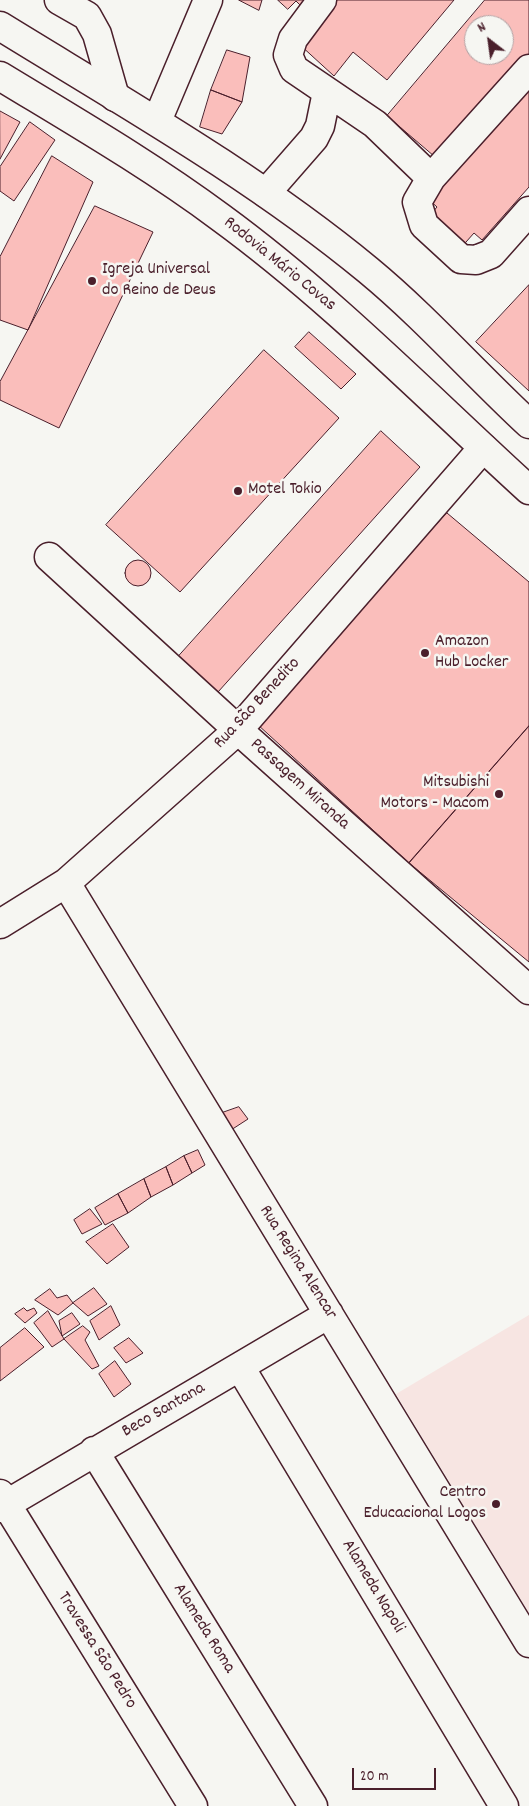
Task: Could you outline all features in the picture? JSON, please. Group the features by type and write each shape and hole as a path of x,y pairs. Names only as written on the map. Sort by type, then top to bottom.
{"street":[{"path":"157,121 208,0"},
{"path":"322,0 293,39 288,55 294,69 375,124 431,178"},
{"path":"70,3 87,16 97,34 115,97"},
{"path":"0,26 157,121 266,193 368,270 529,424"},
{"path":"529,69 431,178 417,202 424,225 461,259 476,260 491,254 529,211"},
{"path":"53,108 72,102 80,94 81,81 78,74"},
{"name":"Rodovia Mário Covas","path":"0,76 53,108 220,217 335,310 529,490"},
{"path":"266,193 314,138 320,126 327,92"},
{"name":"Rua São Benedito","path":"0,924 66,883 238,730 483,448"},
{"name":"Passagem Miranda","path":"49,557 238,730 529,990"},
{"name":"Rua Regina Alencar","path":"66,883 529,1644"},
{"name":"Beco Santana","path":"2,1502 94,1451 329,1314"},
{"name":"Alameda Napoli","path":"240,1367 504,1806"},
{"name":"Alameda Roma","path":"94,1451 313,1806"},
{"name":"Travessa São Pedro","path":"2,1502 193,1806"}],"shaded area":[{"name":"Centro Educacional Logos","path":"529,1315 529,1613 396,1394"}],"building":[{"path":"239,0 262,0 259,10"},
{"path":"278,0 304,0 301,6 296,1 288,9"},
{"path":"336,0 454,0 387,80 353,52 334,76 299,44"},
{"path":"485,0 529,0 529,58 441,162 387,116 464,25 464,65 514,65 514,15 472,15"},
{"path":"227,50 250,57 242,102 211,90"},
{"path":"529,80 529,187 482,240 474,233 458,251 425,221 437,207 425,196"},
{"path":"211,90 242,102 222,134 200,127"},
{"path":"0,111 20,122 0,159"},
{"path":"30,122 55,140 14,201 0,191 0,167"},
{"path":"52,156 93,182 28,330 0,320 0,257"},
{"name":"Igreja Universal do Reino de Deus","path":"95,206 153,232 59,428 0,400 0,382"},
{"path":"529,285 529,391 476,342"},
{"path":"309,332 356,374 341,389 295,347"},
{"path":"264,350 339,418 180,592 106,525"},
{"path":"381,431 420,467 218,692 178,657"},
{"name":"Amazon Hub Locker","path":"447,513 529,582 529,726 409,863 257,724"},
{"path":"138,560 147,564 151,573 147,582 138,586 129,582 125,573 129,564"},
{"name":"Mitsubishi Motors - Macom","path":"529,726 529,962 409,863"},
{"path":"239,1107 248,1119 231,1130 222,1113"},
{"path":"198,1150 205,1165 192,1173 184,1156"},
{"path":"184,1156 192,1173 173,1185 166,1167"},
{"path":"166,1167 173,1185 151,1197 144,1179"},
{"path":"144,1179 151,1197 128,1213 118,1194"},
{"path":"118,1194 128,1213 105,1225 95,1208"},
{"path":"90,1209 102,1224 82,1234 74,1220"},
{"path":"113,1224 129,1247 107,1264 86,1242"},
{"path":"94,1288 107,1304 88,1316 73,1303"},
{"path":"50,1289 57,1298 67,1295 73,1303 58,1315 35,1300"},
{"path":"111,1306 120,1325 99,1340 90,1321"},
{"path":"24,1308 27,1311 34,1308 37,1313 25,1323 15,1314"},
{"path":"48,1311 64,1339 52,1347 34,1323"},
{"path":"72,1313 80,1324 62,1336 59,1321"},
{"path":"83,1326 90,1332 85,1340 99,1366 92,1369 64,1339"},
{"path":"25,1328 44,1347 0,1381 0,1348"},
{"path":"129,1338 143,1353 126,1363 114,1348"},
{"path":"115,1361 131,1384 114,1397 99,1374"}],"place":[{"name":"Igreja Universal do Reino de Deus","path":"92,281"},
{"name":"Motel Tokio","path":"238,491"},
{"name":"Amazon Hub Locker","path":"425,653"},
{"name":"Mitsubishi Motors - Macom","path":"499,794"},
{"name":"Centro Educacional Logos","path":"496,1504"}]}
